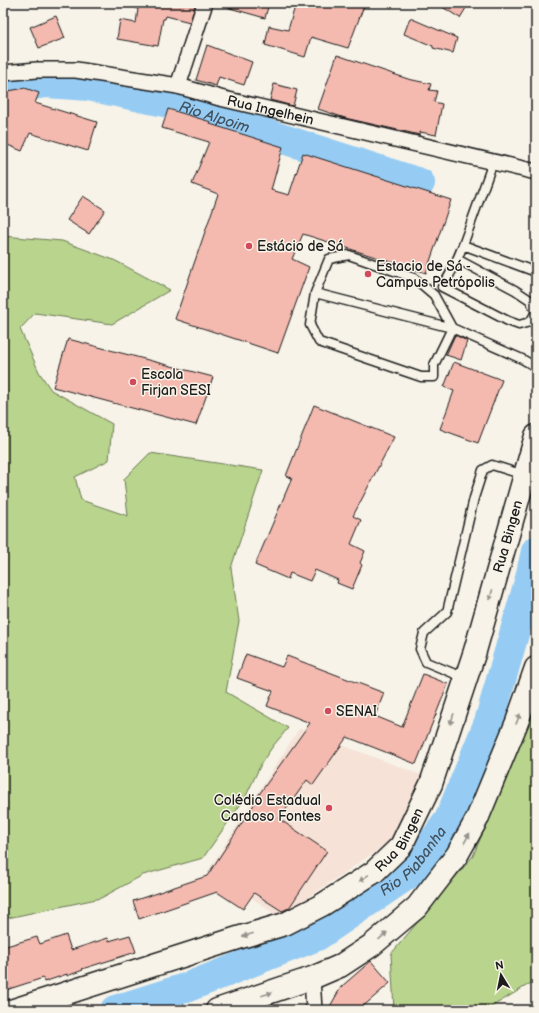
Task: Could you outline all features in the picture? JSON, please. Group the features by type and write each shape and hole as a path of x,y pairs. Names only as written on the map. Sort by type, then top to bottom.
{"main road":[{"name":"Rua Bingen","path":"14,1010 285,924 322,905 374,872 401,846 431,784 475,651 536,436"},
{"path":"217,1010 312,978 340,966 372,945 417,907 457,855 477,819 517,722 536,668"}],"street":[{"path":"178,86 205,3"},
{"name":"Rua Ingelhein","path":"3,73 37,70 76,70 178,86 220,98 536,172"},
{"path":"312,978 314,1010"}],"lane":[{"path":"434,296 452,274 493,162"},
{"path":"463,245 536,272"},
{"path":"348,255 414,278 434,296 452,328 434,366 434,377 421,377 319,342 310,325 315,293 330,258 348,255"},
{"path":"442,286 508,321 519,325 530,322 536,312 530,300 515,290 457,259"},
{"path":"315,293 452,328 522,358 536,367"},
{"path":"466,678 426,662 420,649 424,633 447,612 476,491 483,470 492,465 525,476"}],"shaded area":[{"name":"Colédio Estadual Cardoso Fontes","path":"299,729 424,776 394,839 279,917 210,868"}],"green space":[{"path":"3,236 62,241 114,260 170,290 112,324 35,313 20,329 39,372 51,390 112,424 109,460 75,477 81,500 128,516 124,479 150,453 263,470 231,568 239,621 226,692 288,728 262,762 245,798 203,858 143,875 101,898 3,919"},
{"path":"536,703 536,980 486,1010 394,1010 391,954 473,856"}],"building":[{"path":"135,3 196,3 190,22 166,16 165,19 163,19 158,46 117,39 120,20 136,23 138,9 135,8"},
{"path":"227,3 269,3 265,18 226,7"},
{"path":"296,3 365,3 348,48 311,37 305,57 265,45 269,26 288,30"},
{"path":"436,3 469,3 460,18"},
{"path":"56,16 65,38 39,48 30,27"},
{"path":"410,18 457,38 453,53 433,48 433,46 404,34"},
{"path":"207,45 252,62 244,85 219,77 216,86 196,80"},
{"path":"337,55 408,79 431,84 429,90 437,91 434,102 442,104 436,135 420,132 420,135 345,118 318,109"},
{"path":"274,84 297,90 293,106 270,100"},
{"path":"25,88 39,93 35,103 97,122 88,151 30,133 22,151 3,143 3,92"},
{"name":"Estácio de Sá","path":"168,109 283,147 271,190 289,195 303,153 451,200 426,273 303,234 292,259 309,267 278,353 175,319 218,194 192,184 209,142 162,128"},
{"path":"83,196 105,210 89,234 67,220"},
{"path":"455,335 467,341 461,360 446,355"},
{"name":"Escola Firjan SESI","path":"68,339 213,377 196,425 53,387"},
{"path":"454,362 502,380 478,443 440,429 454,391 444,387"},
{"path":"314,405 394,437 353,516 361,520 351,544 365,551 360,563 362,565 352,589 337,583 338,580 315,570 310,581 290,573 288,579 255,565 292,478 286,476"},
{"path":"246,654 282,667 287,656 384,693 375,716 402,727 423,674 448,684 416,764 347,737 313,785 307,780 279,819 327,851 289,908 282,911 254,893 243,909 217,892 139,919 133,901 207,876 257,800 255,800 310,723 267,706 273,691 237,678"},
{"path":"66,935 71,950 108,938 109,941 130,935 136,952 82,969 83,970 67,976 67,974 44,982 43,978 3,991 3,947 37,937 40,944"},
{"path":"371,961 390,983 359,1010 328,1010 341,987"}],"waterway":[{"name":"Rio Alpoim","path":"3,90 46,83 89,86 174,104 420,183"},
{"name":"Rio Piabanha","path":"115,1010 188,987 317,936 410,873 449,820 489,722 530,578 536,551"}],"place":[{"name":"Estácio de Sá","path":"249,246"},
{"name":"Estacio de Sá - Campus Petrópolis","path":"368,274"},
{"name":"Escola Firjan SESI","path":"133,382"},
{"name":"SENAI","path":"328,711"},
{"name":"Colédio Estadual Cardoso Fontes","path":"329,808"}]}
